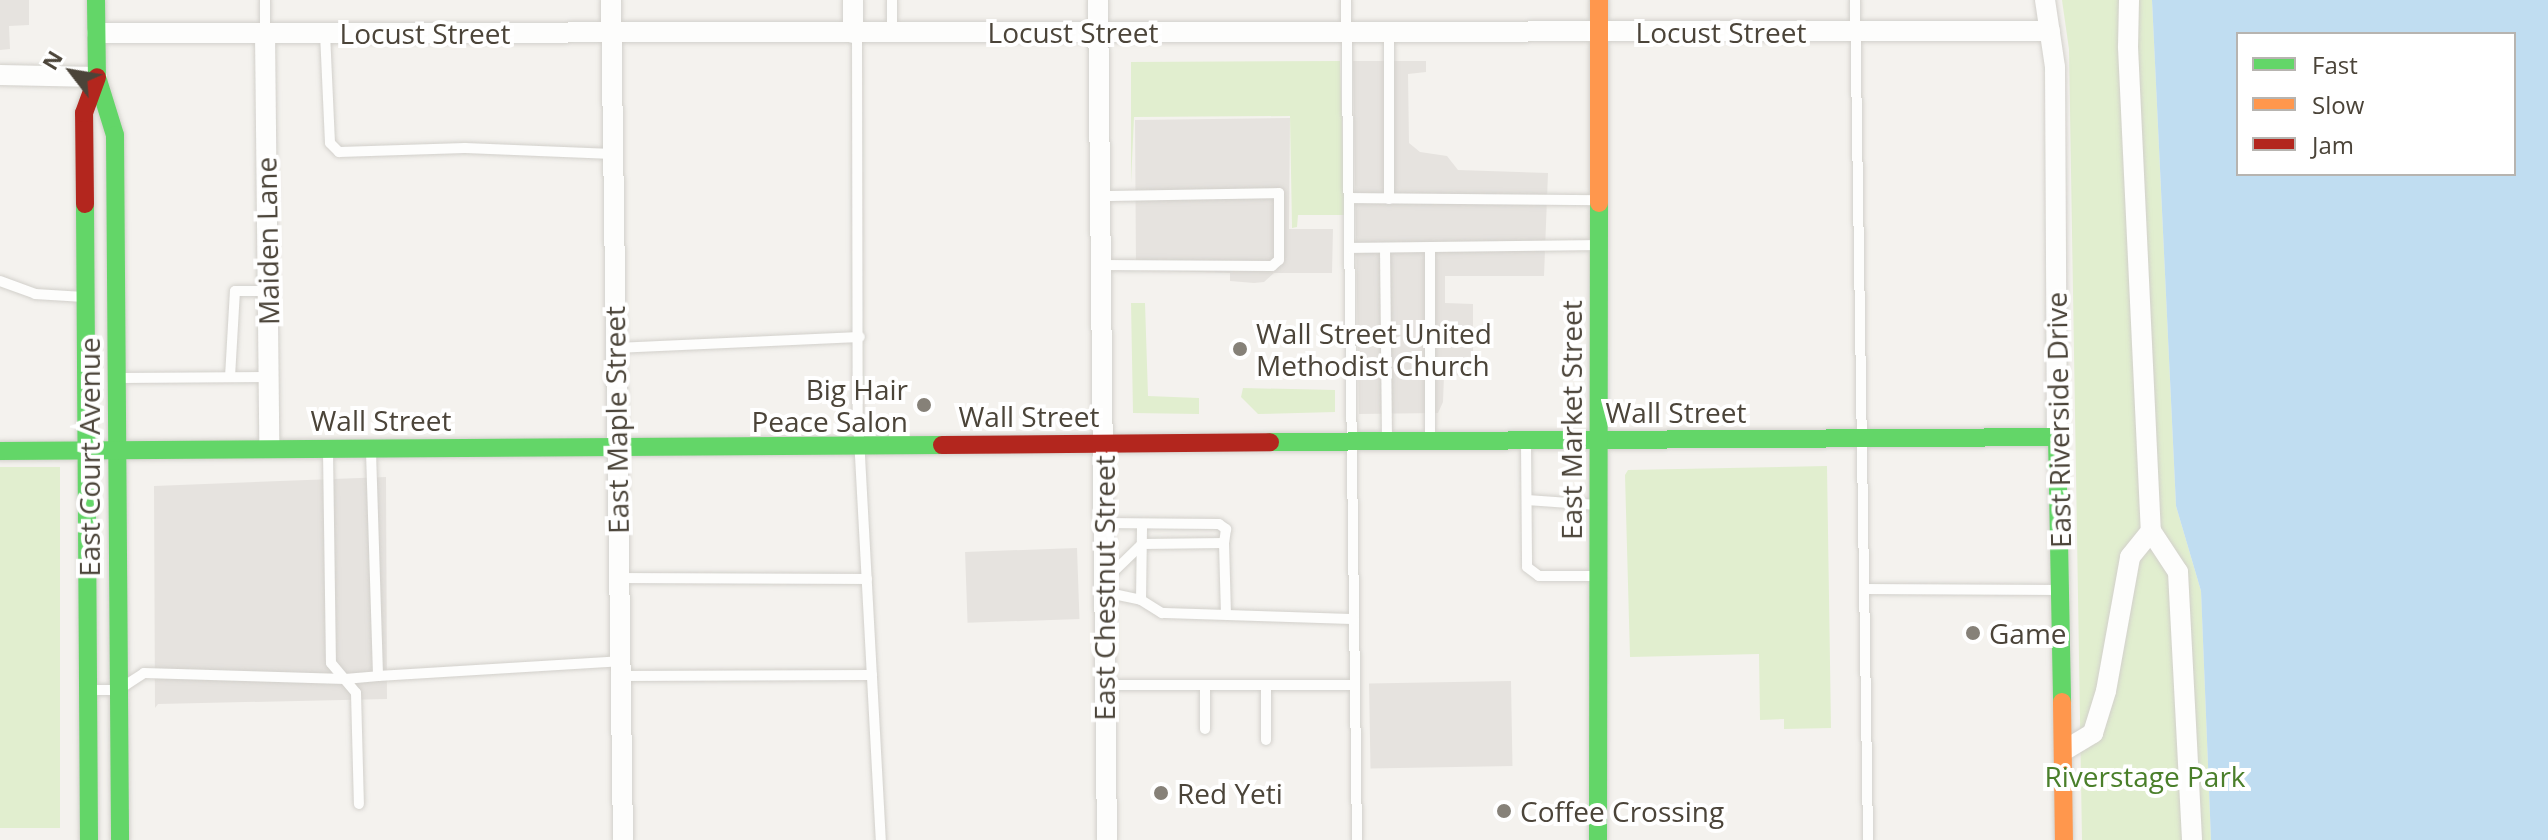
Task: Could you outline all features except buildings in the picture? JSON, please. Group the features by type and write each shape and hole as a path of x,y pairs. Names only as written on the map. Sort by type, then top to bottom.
{"street":[{"name":"East Court Avenue","path":"96,0 97,77 115,135 120,840"},
{"name":"East Maple Street","path":"611,0 623,840"},
{"path":"853,0 855,33"},
{"name":"East Chestnut Street","path":"1098,0 1107,840"},
{"name":"East Market Street","path":"1598,840 1599,0"},
{"name":"East Riverside Drive","path":"2045,0 2055,67 2064,840"},
{"path":"2129,0 2128,47 2151,531 2178,572 2192,840"},
{"name":"Locust Street","path":"97,33 2050,31"},
{"name":"Maiden Lane","path":"265,33 269,448"},
{"path":"0,75 97,77"},
{"name":"East Court Avenue","path":"89,840 84,113 97,77"},
{"name":"Wall Street","path":"0,451 2057,437"},
{"path":"2065,750 2093,733 2106,691 2130,557 2151,531"}],"lane":[{"path":"265,0 265,33"},
{"path":"892,0 892,33"},
{"path":"1346,0 1357,840"},
{"path":"1855,0 1868,840"},
{"path":"1389,32 1389,199"},
{"path":"325,33 330,143 339,152 465,148 613,154"},
{"path":"855,33 860,445 881,840"},
{"path":"1101,196 1279,193 1279,260 1272,266 1101,265"},
{"path":"1349,198 1599,200"},
{"path":"1350,248 1600,245"},
{"path":"1430,247 1430,441"},
{"path":"1385,248 1387,442"},
{"path":"0,281 35,294 86,297"},
{"path":"230,377 235,291 268,291"},
{"path":"615,348 860,337"},
{"path":"117,378 269,377"},
{"path":"1526,441 1527,567 1539,576 1599,577"},
{"path":"328,448 331,663 356,693 359,804"},
{"path":"371,448 378,676"},
{"path":"1527,500 1600,505"},
{"path":"1104,523 1219,524 1226,529 1226,614"},
{"path":"1141,600 1142,525"},
{"path":"1224,543 1142,544 1104,586 1141,600 1162,613 1354,619"},
{"path":"618,578 867,579"},
{"path":"1866,589 2060,590"},
{"path":"88,690 118,690 144,673 345,679 620,669 872,675"},
{"path":"1105,685 1355,685"},
{"path":"1205,685 1205,729"},
{"path":"1266,685 1266,740"}],"green space":[{"name":"Riverstage Park","path":"2062,0 2152,0 2176,506 2201,591 2211,840 2082,840 2069,49"},
{"path":"1340,61 1345,215 1298,215 1297,227 1292,228 1290,116 1134,117 1131,183 1131,62"},
{"path":"1131,303 1145,303 1148,396 1199,398 1199,414 1133,413"},
{"path":"1243,388 1335,390 1335,412 1258,414 1241,397"},
{"path":"1827,466 1831,728 1784,729 1784,719 1760,720 1759,654 1630,657 1625,475 1628,470"},
{"path":"0,467 60,467 60,828 0,828"}],"shaded area":[{"path":"0,0 29,0 29,25 9,26 10,49 0,50"},
{"path":"1353,61 1426,61 1426,72 1408,74 1409,143 1420,152 1447,156 1458,170 1548,173 1544,276 1445,276 1445,303 1473,304 1473,375 1444,376 1443,402 1438,413 1359,414"},
{"path":"1290,118 1289,229 1333,229 1332,273 1274,273 1264,282 1254,283 1230,281 1230,273 1136,270 1135,120"},
{"path":"386,477 387,699 158,704 155,708 154,486"},
{"path":"1077,548 1079,619 968,623 965,552"},
{"path":"1511,681 1512,766 1371,768 1369,683"}],"water":[{"path":"2152,0 2548,0 2548,840 2211,840 2201,591 2176,506"}],"traffic: fast":[{"path":"96,0 97,77 115,135 120,840"},
{"path":"1598,840 1599,203"},
{"path":"85,204 89,840"},
{"path":"1270,442 2057,437 2062,702"},
{"path":"0,451 942,445"}],"traffic: slow":[{"path":"1599,0 1599,203"},
{"path":"2062,702 2064,840"}],"traffic: jam":[{"path":"85,204 84,113 97,77"},
{"path":"942,445 1270,442"}],"place":[{"name":"Wall Street United Methodist Church","path":"1240,349"},
{"name":"Big Hair Peace Salon","path":"924,405"},
{"name":"Game","path":"1973,633"},
{"name":"Red Yeti","path":"1161,793"},
{"name":"Coffee Crossing","path":"1504,811"}]}
